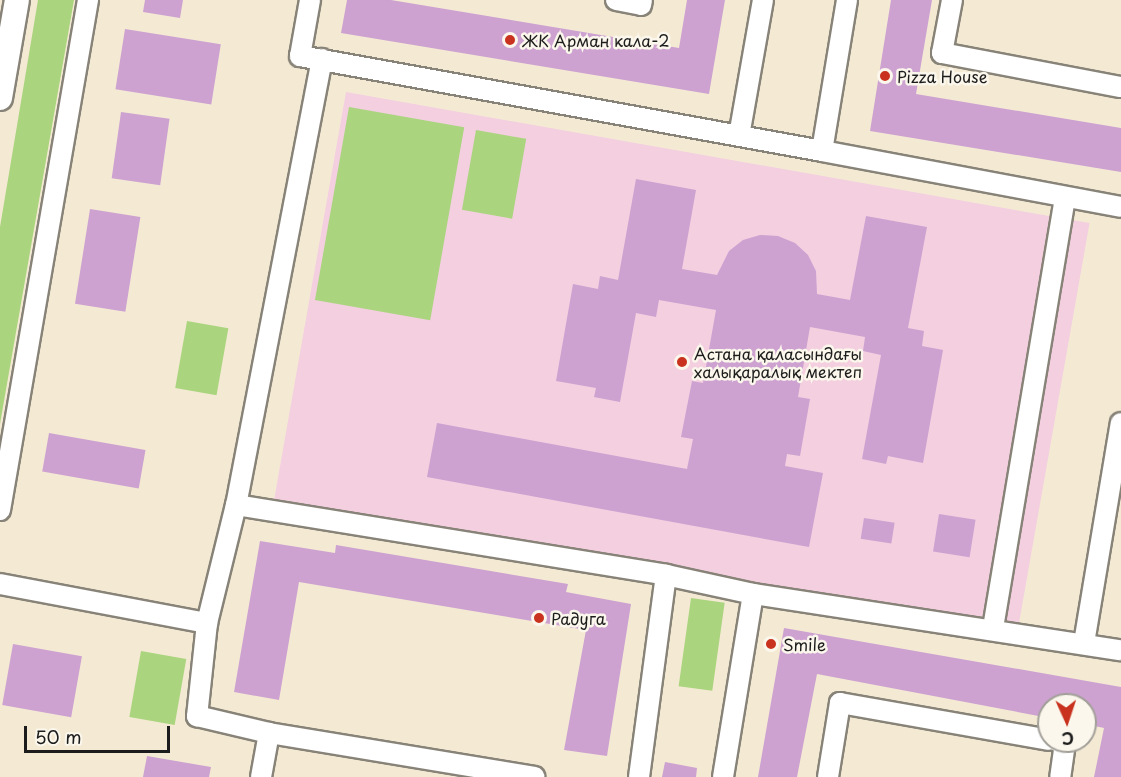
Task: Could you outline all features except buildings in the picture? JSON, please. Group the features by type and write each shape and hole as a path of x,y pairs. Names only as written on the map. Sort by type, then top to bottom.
{"main road":[{"path":"0,98 17,0"}],"lane":[{"path":"0,510 88,0"},
{"path":"310,0 300,56 1121,207"},
{"path":"616,0 641,4 642,0"},
{"path":"739,136 763,0"},
{"path":"822,151 847,0"},
{"path":"952,0 942,53 1121,87"},
{"path":"322,59 236,505 207,623 198,716 269,734 534,777"},
{"path":"993,628 1065,198"},
{"path":"1084,643 1121,423"},
{"path":"236,505 666,575 753,594 993,628 1121,651"},
{"path":"639,777 666,575"},
{"path":"0,584 207,623"},
{"path":"723,777 753,594"},
{"path":"828,777 840,703 1037,738"},
{"path":"261,777 269,734"},
{"path":"1060,777 1063,753"}],"shaded area":[{"name":"Астана қаласындағы халықаралық мектеп","path":"346,92 1090,223 1018,630 274,499"}],"green space":[{"path":"38,0 74,0 0,424 0,227"},
{"path":"349,107 464,127 430,320 315,300"},
{"path":"476,130 526,139 512,219 462,210"},
{"path":"187,321 228,328 217,395 175,388"},
{"path":"691,598 725,603 712,691 679,686"},
{"path":"141,651 186,659 175,725 129,717"}],"place":[{"name":"ЖК Арман кала-2","path":"510,40"},
{"name":"Pizza House","path":"885,76"},
{"name":"Астана қаласындағы халықаралық мектеп","path":"682,362"},
{"name":"Радуга","path":"539,618"},
{"name":"Smile","path":"771,644"}]}
